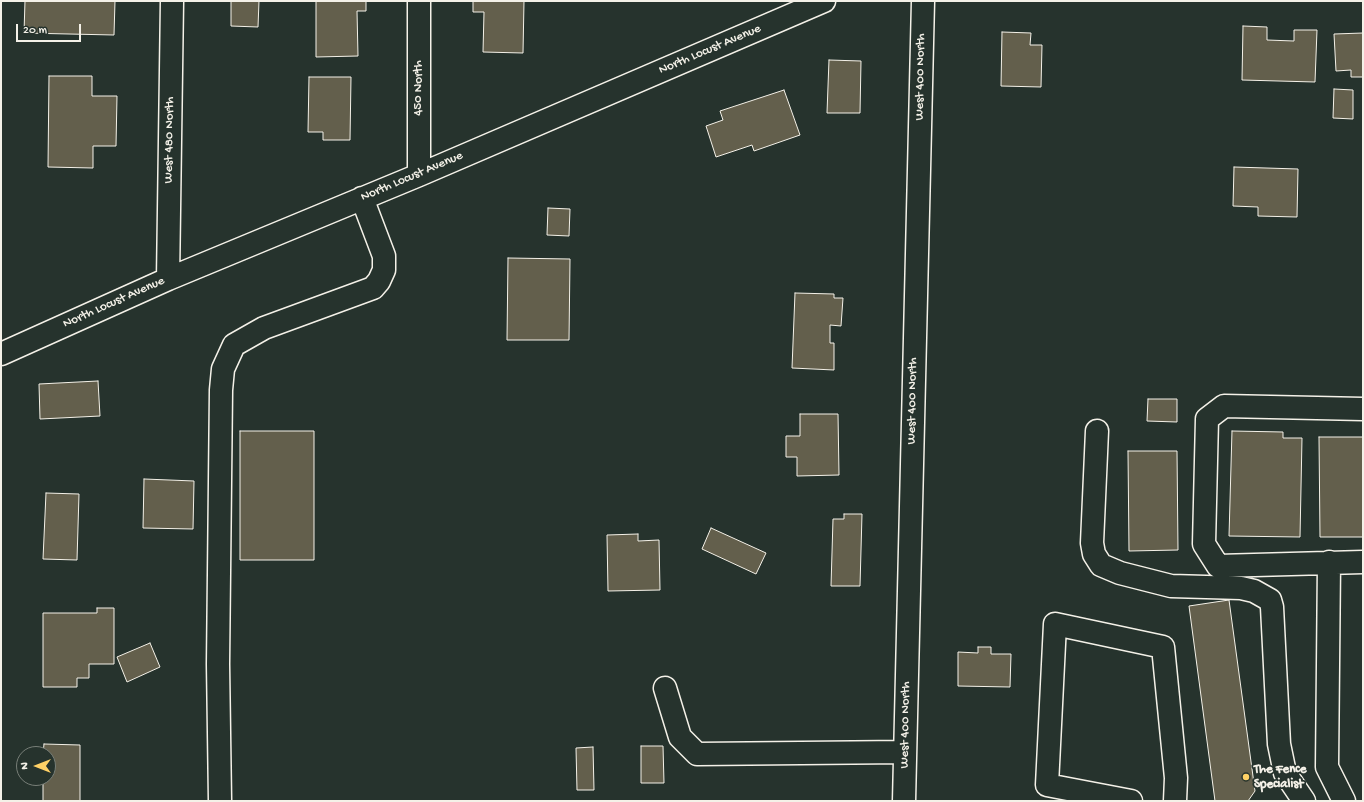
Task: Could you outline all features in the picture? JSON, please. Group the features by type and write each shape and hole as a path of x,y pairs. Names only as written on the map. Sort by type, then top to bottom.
{"street":[{"name":"West 480 North","path":"168,279 172,1"},
{"name":"450 North","path":"419,1 419,175"},
{"name":"North Locust Avenue","path":"1,354 168,279 419,175 824,1"},
{"name":"West 400 North","path":"904,801 923,1"},
{"path":"220,801 218,664 221,390 223,370 234,345 264,328 374,288 384,270 384,256 362,198"},
{"path":"1363,409 1224,406 1207,419 1204,544 1218,566 1363,562"},
{"path":"1098,431 1092,543 1094,554 1101,565 1120,573 1171,586 1241,588 1254,591 1270,600 1272,607 1279,744 1285,773 1304,801"},
{"path":"1329,562 1327,767 1344,801"},
{"path":"1131,801 1047,785 1055,624 1163,647 1176,778 1176,801"},
{"path":"665,688 680,737 697,754 905,752"}],"building":[{"path":"25,1 115,1 114,35 24,33"},
{"path":"231,1 259,1 258,27 231,26"},
{"path":"316,1 366,1 366,11 357,11 358,56 316,57"},
{"path":"473,1 524,1 523,53 483,52 484,12 473,12"},
{"path":"1243,26 1267,27 1267,40 1294,41 1294,30 1317,30 1315,82 1242,80"},
{"path":"1002,32 1031,33 1030,45 1042,45 1041,87 1001,86"},
{"path":"1363,33 1363,77 1351,77 1351,70 1336,71 1334,34"},
{"path":"829,60 861,61 860,113 827,113"},
{"path":"49,76 92,76 92,96 117,96 116,146 93,146 93,168 48,167"},
{"path":"309,77 351,77 350,140 323,140 323,132 308,132"},
{"path":"1334,89 1353,90 1353,119 1333,118"},
{"path":"784,90 800,135 754,151 752,145 716,157 706,126 723,120 720,111"},
{"path":"1234,167 1298,169 1297,217 1258,216 1258,207 1233,206"},
{"path":"548,208 570,209 569,236 547,235"},
{"path":"508,258 570,259 569,340 507,340"},
{"path":"795,293 834,294 834,298 843,298 841,326 830,325 830,343 834,343 834,370 792,368"},
{"path":"98,381 100,416 40,419 39,384"},
{"path":"1148,399 1177,399 1177,422 1147,421"},
{"path":"800,414 838,414 839,475 797,476 797,457 786,457 786,436 800,436"},
{"path":"240,431 314,431 314,560 240,560"},
{"path":"1232,431 1283,432 1283,438 1302,438 1300,537 1229,536"},
{"path":"1319,437 1363,437 1363,537 1320,537"},
{"path":"1128,451 1177,451 1178,550 1129,551"},
{"path":"144,479 194,481 193,529 143,528"},
{"path":"46,493 79,494 77,560 43,559"},
{"path":"844,514 862,514 860,586 831,586 833,519 844,519"},
{"path":"711,528 766,553 756,574 702,549"},
{"path":"638,534 638,541 659,540 660,590 608,591 607,535"},
{"path":"1229,600 1255,791 1248,801 1215,801 1189,606"},
{"path":"97,608 114,608 114,664 89,664 89,678 77,678 77,687 43,687 43,613 97,613"},
{"path":"150,643 160,667 127,682 117,657"},
{"path":"978,647 991,647 991,654 1011,654 1010,687 958,686 958,652 978,653"},
{"path":"44,744 80,745 80,801 43,801 43,786 56,786 56,746 44,746"},
{"path":"641,746 663,746 664,783 641,783"},
{"path":"593,747 594,790 577,790 576,748"}],"place":[{"name":"The Fence Specialist","path":"1246,777"}]}
